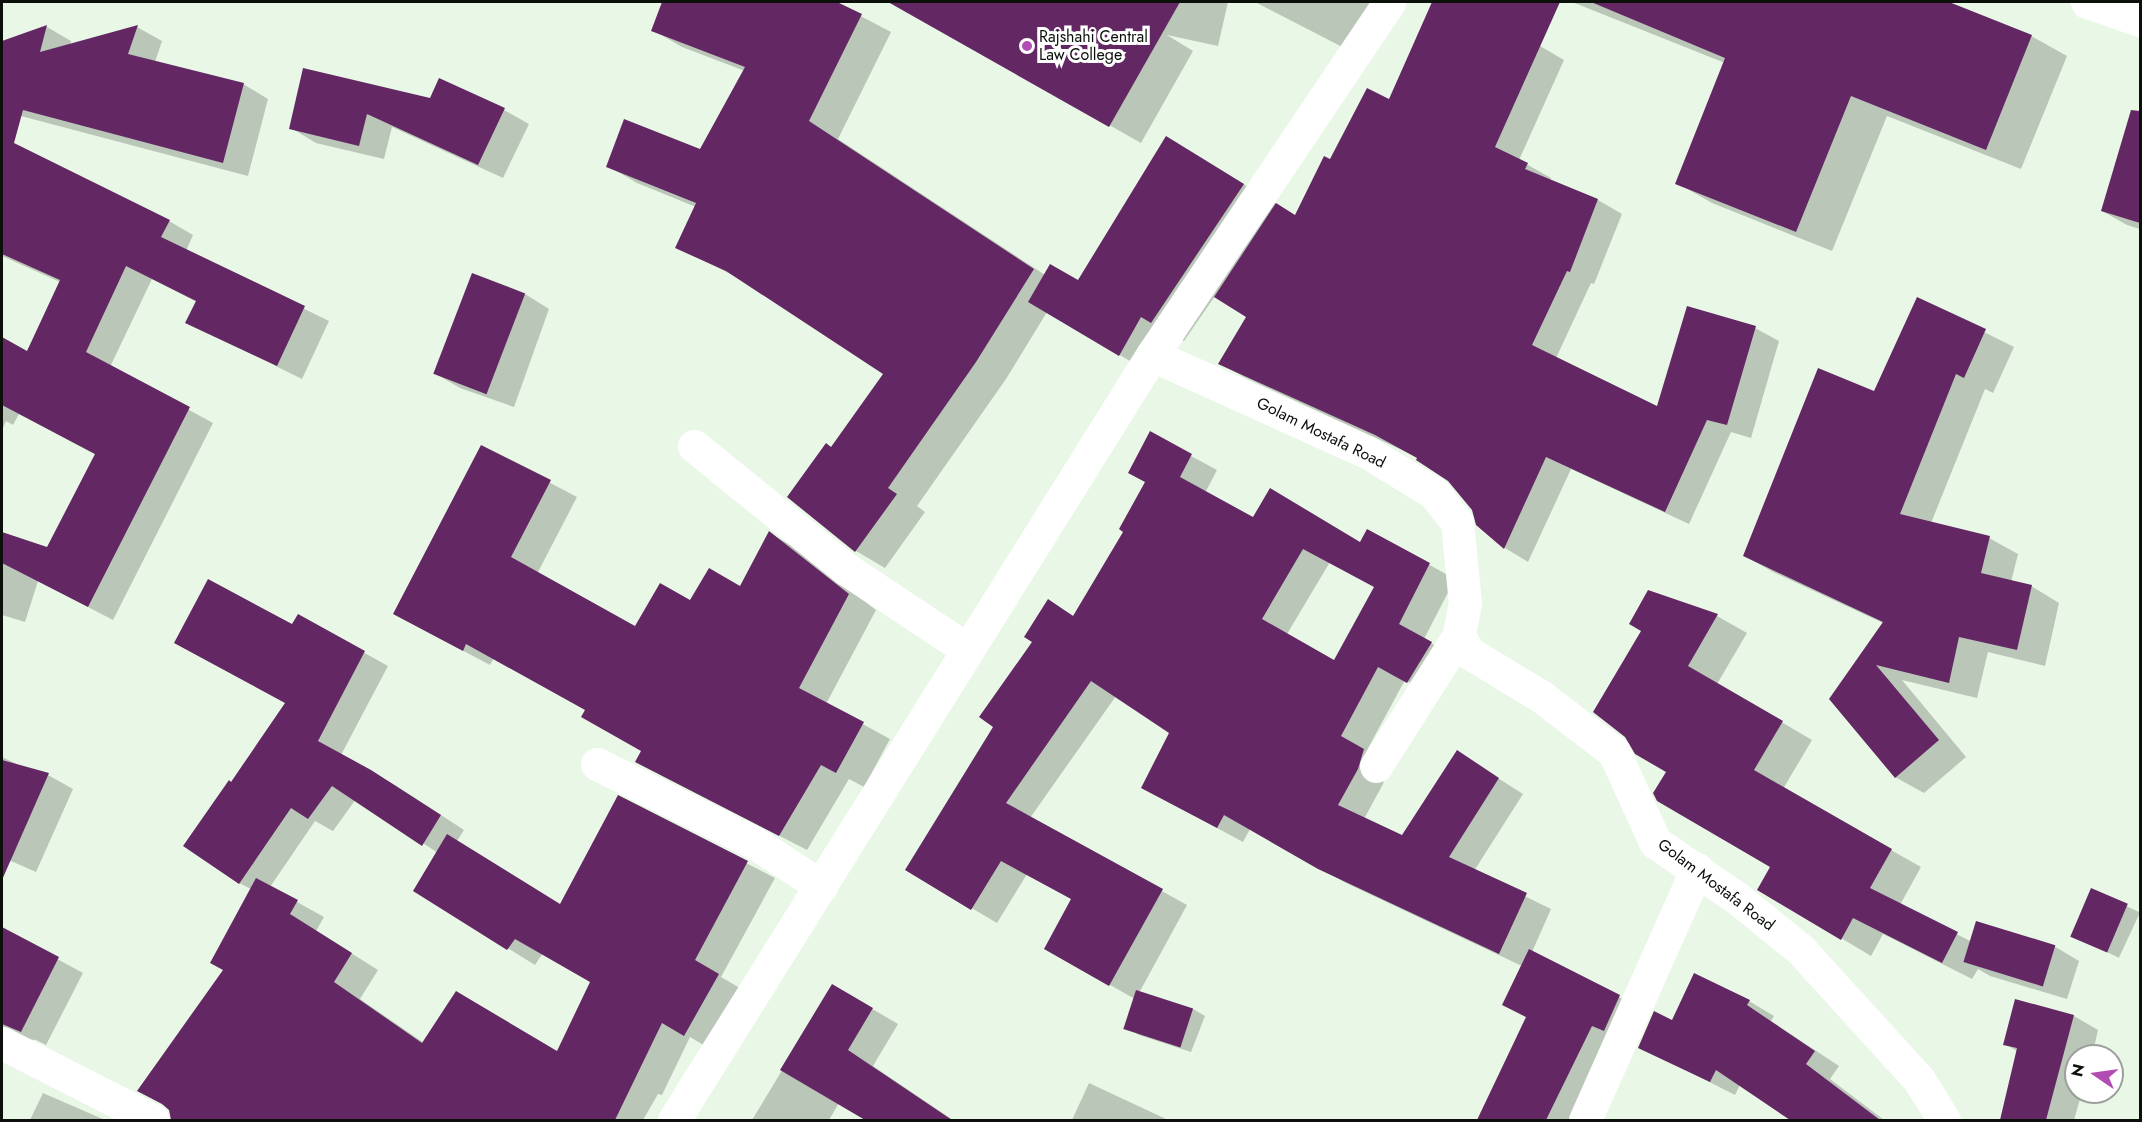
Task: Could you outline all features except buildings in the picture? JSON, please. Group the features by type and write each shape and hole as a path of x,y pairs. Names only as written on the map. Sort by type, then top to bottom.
{"street":[{"path":"674,1120 1152,355 1389,2"},
{"path":"2087,2 2140,20"},
{"name":"Golam Mostafa Road","path":"1152,355 1367,452 1434,493 1456,522 1465,603 1459,635 1468,652 1542,697 1614,752 1655,842 1697,869 1800,949 1919,1080 1944,1120"},
{"path":"694,446 846,569 968,650"},
{"path":"1376,766 1459,635"},
{"path":"597,764 754,843 821,886"},
{"path":"1585,1120 1697,869"},
{"path":"2,1043 153,1120"}],"place":[{"name":"Rajshahi Central Law College","path":"1027,46"}]}
